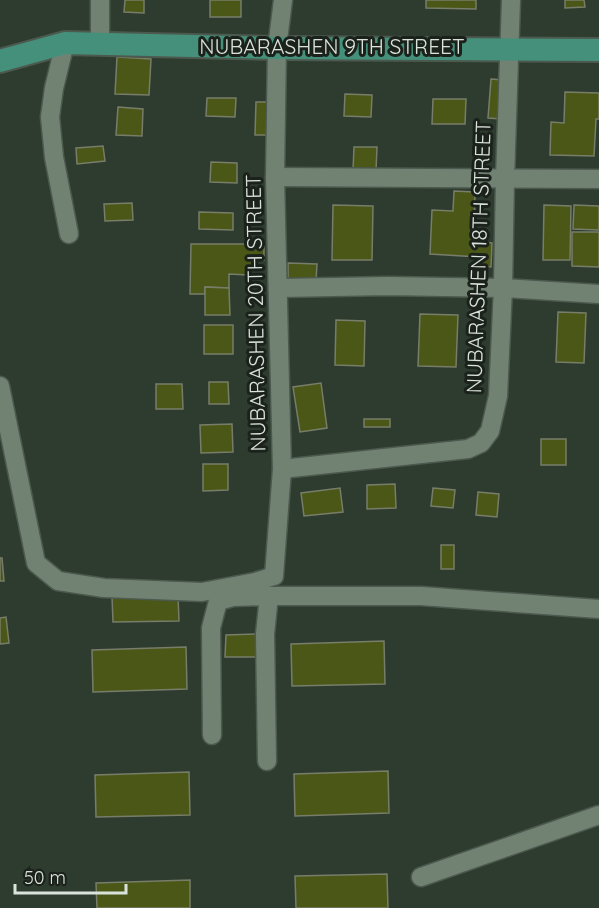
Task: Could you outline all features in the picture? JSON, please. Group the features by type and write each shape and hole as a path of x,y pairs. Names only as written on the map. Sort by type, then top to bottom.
{"main road":[{"name":"NUBARASHEN 9TH STREET","path":"0,61 65,44 599,50"}],"street":[{"path":"100,0 100,44"},
{"name":"NUBARASHEN 20TH STREET","path":"0,386 36,563 58,581 104,588 201,592 274,576 282,469 275,177 277,48 282,0"},
{"name":"NUBARASHEN 18TH STREET","path":"282,469 468,449 481,443 490,431 498,396 511,0"},
{"path":"65,44 54,88 51,117 54,157 69,234"},
{"path":"275,177 599,179"},
{"path":"278,288 388,286 503,288 599,294"},
{"path":"267,761 265,634 269,596"},
{"path":"212,735 211,628 218,601 233,597 269,596 421,596 599,609"},
{"path":"421,877 599,815"}],"building":[{"path":"125,0 144,0 144,13 124,12"},
{"path":"210,0 241,0 241,17 210,17"},
{"path":"426,0 476,0 476,9 426,8"},
{"path":"565,0 584,0 585,7 565,8"},
{"path":"117,57 151,59 149,95 115,94"},
{"path":"491,79 503,80 501,119 488,118"},
{"path":"565,92 599,93 599,119 596,119 594,156 550,155 551,122 564,123"},
{"path":"345,94 372,95 371,117 344,116"},
{"path":"207,98 236,98 235,117 206,116"},
{"path":"433,99 466,99 465,124 432,124"},
{"path":"256,102 269,102 268,135 255,135"},
{"path":"118,107 143,109 142,136 116,135"},
{"path":"103,146 105,161 77,164 76,148"},
{"path":"354,147 377,147 376,171 353,170"},
{"path":"211,162 237,163 237,183 210,182"},
{"path":"454,191 475,192 474,235 481,235 481,242 492,243 491,267 484,266 479,257 430,254 432,210 453,211"},
{"path":"132,203 133,220 105,221 104,204"},
{"path":"333,205 373,206 372,260 332,260"},
{"path":"544,205 571,206 570,260 543,260"},
{"path":"574,205 599,206 599,230 573,229"},
{"path":"199,212 233,213 233,230 199,229"},
{"path":"572,232 599,232 599,267 572,266"},
{"path":"191,244 264,244 264,260 253,260 248,275 229,274 229,288 205,287 205,294 190,294"},
{"path":"288,263 317,264 316,281 288,280"},
{"path":"205,287 229,288 230,315 205,315"},
{"path":"558,312 586,313 584,363 556,362"},
{"path":"420,314 458,315 456,367 418,366"},
{"path":"336,320 365,321 364,366 335,365"},
{"path":"204,325 233,325 233,354 204,354"},
{"path":"209,382 228,382 229,404 209,404"},
{"path":"321,383 327,428 300,432 293,387"},
{"path":"156,384 182,384 183,409 156,409"},
{"path":"364,419 390,419 390,427 364,427"},
{"path":"232,424 233,452 201,453 200,425"},
{"path":"541,439 566,439 566,465 541,465"},
{"path":"203,464 228,464 228,490 203,491"},
{"path":"395,484 396,508 367,509 367,485"},
{"path":"340,488 343,512 304,516 301,493"},
{"path":"433,488 455,490 453,508 431,506"},
{"path":"478,492 499,494 497,517 476,515"},
{"path":"441,545 454,545 454,569 441,569"},
{"path":"0,558 2,558 4,581 0,581"},
{"path":"178,595 179,621 113,622 112,597"},
{"path":"6,617 9,643 0,644 0,618"},
{"path":"258,634 258,657 225,657 226,635"},
{"path":"384,641 385,684 292,686 291,644"},
{"path":"186,647 187,689 93,692 92,650"},
{"path":"388,771 389,813 295,816 294,774"},
{"path":"189,772 190,815 96,817 95,775"},
{"path":"387,874 388,908 296,908 295,876"},
{"path":"190,880 190,908 97,908 96,883"}]}
